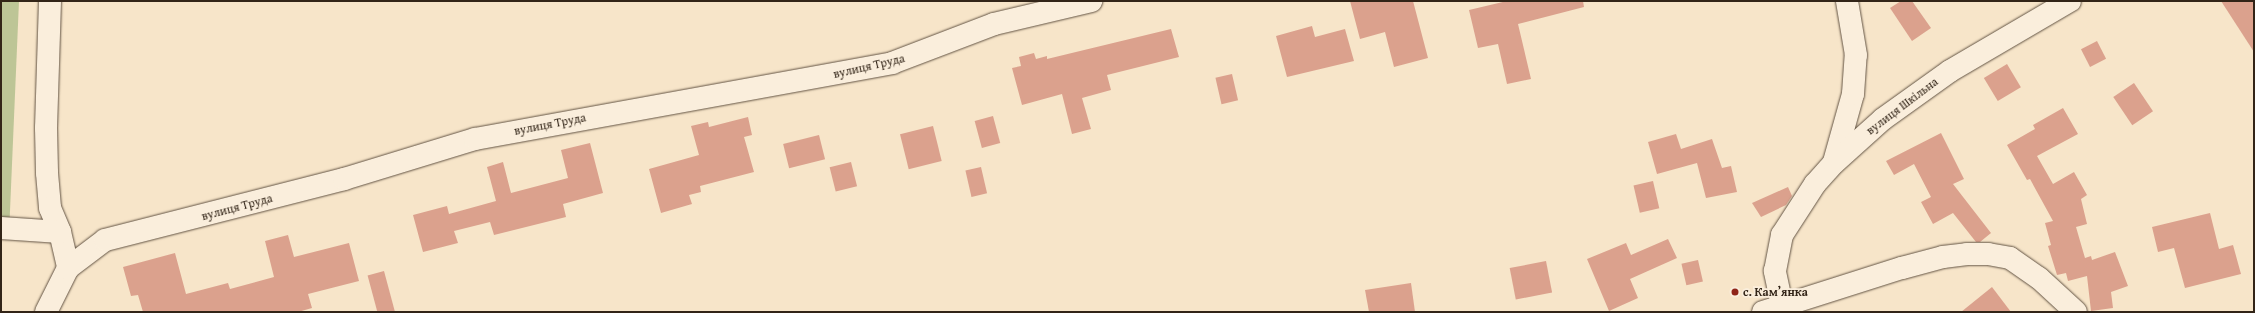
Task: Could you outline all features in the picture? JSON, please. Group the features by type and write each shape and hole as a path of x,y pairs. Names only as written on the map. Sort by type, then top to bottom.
{"street":[{"path":"50,1 46,128 47,173 50,208 60,232 68,268"},
{"name":"вулиця Труда","path":"46,312 68,268 105,240 344,179 475,139 892,63 994,24 1090,1"},
{"path":"1834,163 1853,94 1856,55 1847,1"},
{"name":"вулиця Шкільна","path":"1772,309 1775,271 1782,235 1815,184 1834,163 1883,119 1950,71 2070,1"},
{"path":"1,228 60,232"},
{"path":"1772,309 1943,257 1988,254 2010,258 2038,278 2076,312"}],"green space":[{"path":"1,1 19,1 9,234 1,234"}],"building":[{"path":"1350,1 1413,1 1428,58 1394,67 1385,32 1360,39"},
{"path":"1507,1 1583,1 1584,7 1518,24 1531,79 1507,84 1498,44 1478,48 1469,10"},
{"path":"1901,1 1912,1 1931,28 1912,41 1890,8"},
{"path":"2221,1 2254,1 2254,52"},
{"path":"1312,26 1315,37 1345,29 1354,61 1287,77 1276,36"},
{"path":"1171,29 1179,57 1107,75 1111,90 1082,98 1091,129 1072,134 1062,94 1022,105 1012,68 1021,66 1019,57 1034,53 1036,59 1047,56 1047,59"},
{"path":"2097,41 2106,59 2090,67 2081,49"},
{"path":"2007,64 2021,87 1998,101 1984,78"},
{"path":"1232,74 1238,100 1222,104 1215,78"},
{"path":"2134,83 2153,111 2132,125 2113,97"},
{"path":"2063,108 2078,134 2037,156 2053,184 2074,172 2087,195 2081,199 2087,224 2076,227 2085,258 2091,256 2092,260 2115,252 2128,286 2111,292 2113,308 2091,311 2087,276 2068,281 2066,273 2057,275 2048,246 2051,245 2045,223 2053,221 2030,179 2027,180 2007,145 2035,129 2033,125"},
{"path":"993,116 1000,143 982,148 975,121"},
{"path":"748,117 752,135 744,137 754,172 700,186 701,192 689,195 692,204 661,213 649,169 699,155 691,126 708,122 709,127"},
{"path":"933,126 942,161 909,169 900,134"},
{"path":"1941,133 1964,179 1953,184 1991,233 1980,242 1976,242 1953,213 1933,224 1921,202 1931,197 1914,164 1894,175 1886,161"},
{"path":"1676,134 1681,149 1712,139 1722,168 1731,166 1737,192 1706,198 1697,163 1657,174 1648,142"},
{"path":"819,135 825,159 789,168 783,144"},
{"path":"590,143 603,193 563,204 566,217 494,235 490,222 454,231 458,243 423,252 413,215 447,206 449,214 496,201 487,167 503,162 511,193 568,178 561,150"},
{"path":"851,162 857,186 836,192 830,167"},
{"path":"981,167 987,193 971,197 965,171"},
{"path":"1653,181 1659,208 1640,213 1634,185"},
{"path":"1788,187 1792,196 1786,205 1761,217 1752,203"},
{"path":"2210,213 2219,249 2233,245 2241,274 2185,288 2174,248 2158,252 2152,227"},
{"path":"288,235 294,257 349,243 359,281 308,294 312,308 298,312 143,312 138,295 131,296 123,267 175,253 186,294 228,283 230,289 274,277 265,241"},
{"path":"1668,239 1677,258 1630,279 1638,298 1609,311 1587,259 1626,243 1631,255"},
{"path":"1698,260 1703,281 1686,285 1681,264"},
{"path":"1546,261 1552,292 1516,299 1510,268"},
{"path":"384,271 395,312 377,312 368,275"},
{"path":"1411,283 1415,312 1369,312 1365,290"},
{"path":"1992,287 2011,312 1961,312"}],"place":[{"name":"с. Кам’янка","path":"1735,292"}]}
